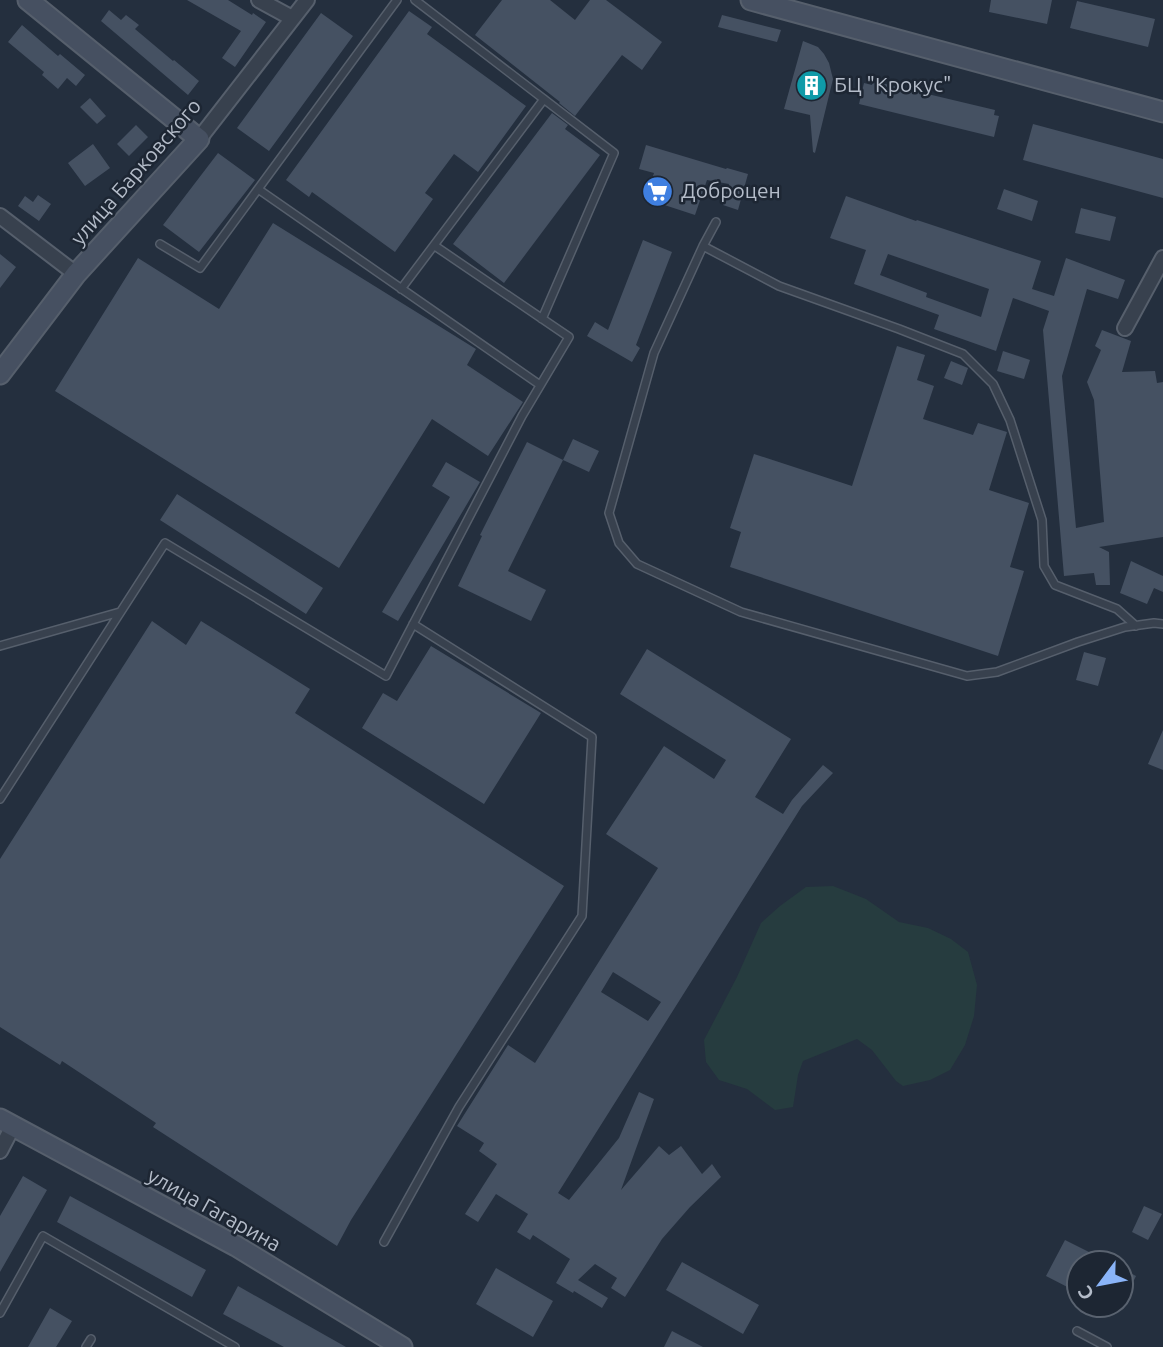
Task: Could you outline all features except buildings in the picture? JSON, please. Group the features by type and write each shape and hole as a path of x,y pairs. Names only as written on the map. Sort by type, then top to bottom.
{"street":[{"path":"28,0 199,139"},
{"path":"259,0 292,18"},
{"name":"улица Барковского","path":"0,373 76,274 199,139 307,0"},
{"path":"751,0 1163,112"},
{"path":"0,216 76,274"},
{"path":"1125,328 1163,258"},
{"path":"0,1150 6,1123"},
{"name":"улица Гагарина","path":"6,1123 236,1246 402,1347"}],"lane":[{"path":"160,244 200,268 397,0"},
{"path":"415,0 614,153 542,319"},
{"path":"401,289 544,99"},
{"path":"258,189 540,385"},
{"path":"716,222 654,353 609,513 619,543 637,564 741,612 967,676 997,672 1125,627 1163,624"},
{"path":"0,799 165,544 386,676 522,416 569,337 435,246"},
{"path":"703,246 779,286 963,354 993,384 1010,420 1042,520 1044,566 1055,585 1117,609 1136,626"},
{"path":"0,646 121,612"},
{"path":"384,1242 459,1107 582,916 592,737 413,624"},
{"path":"0,1313 43,1236 235,1347"},
{"path":"1077,1331 1107,1347"},
{"path":"86,1347 91,1339"}],"green space":[{"path":"833,886 866,899 899,922 928,928 951,939 968,952 977,985 974,1016 965,1045 950,1070 930,1080 903,1086 872,1050 857,1039 803,1061 793,1107 775,1110 747,1089 719,1080 706,1062 704,1040 761,923 806,887"}],"place":[{"name":"БЦ \"Крокус\"","path":"811,85"},
{"name":"Доброцен","path":"658,191"}]}
